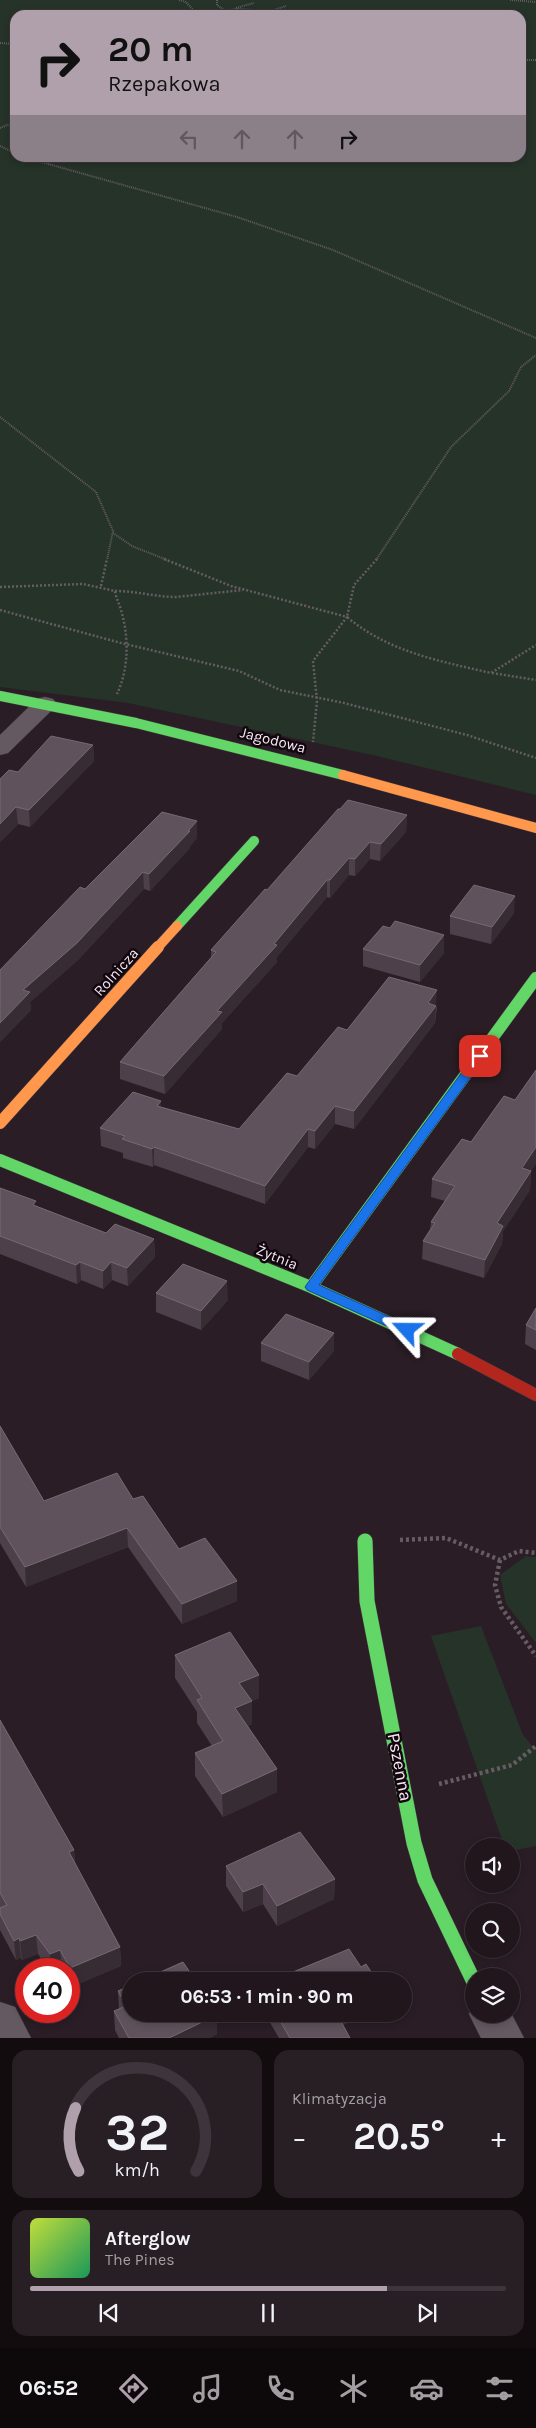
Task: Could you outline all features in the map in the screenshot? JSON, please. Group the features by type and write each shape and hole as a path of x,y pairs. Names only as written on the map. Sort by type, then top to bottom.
{"street":[{"name":"Jagodowa","path":"0,696 100,716 307,764 536,828"},
{"path":"0,748 45,704"},
{"name":"Rolnicza","path":"0,1124 254,841"},
{"path":"311,1287 536,978"},
{"name":"Żytnia","path":"0,1160 311,1287 439,1344 536,1395"},
{"name":"Pszenna","path":"365,1541 367,1601 414,1843 425,1880 467,1968"},
{"path":"0,2020 10,2038"},
{"path":"495,2023 503,2038"}],"path":[{"path":"180,0 186,2 193,10"},
{"path":"217,0 217,4 224,10"},
{"path":"510,0 536,2"},
{"path":"233,10 254,3"},
{"path":"275,10 286,6"},
{"path":"41,162 237,217 333,250 536,338"},
{"path":"307,764 314,737 317,698 316,669 313,661 347,617 354,585 377,559 451,447 509,391 521,367 536,355"},
{"path":"0,416 96,492 113,533 132,546 246,590 347,617 361,631 405,652 491,673 536,680"},
{"path":"101,586 113,533"},
{"path":"0,587 83,584 101,586 115,591 146,592 165,597 246,590"},
{"path":"100,716 110,707 123,683 127,655 122,612 115,591"},
{"path":"0,610 121,644 239,672 280,690 344,703 467,735 536,758"},
{"path":"491,673 536,645"},
{"path":"365,1541 446,1538 500,1560 519,1551 536,1553"},
{"path":"500,1560 495,1585 501,1607 536,1656"},
{"path":"436,1784 512,1765 536,1746"}],"green space":[{"path":"0,0 536,0 536,795 377,756 128,703 0,687"},
{"path":"526,1556 536,1557 536,1643 506,1604 500,1575"},
{"path":"481,1626 523,1735 536,1750 536,1846 520,1849 520,1838 501,1838 431,1636"}],"building":[{"path":"51,736 93,745 29,810 16,807 0,824 0,779 9,770 18,772"},
{"path":"348,800 407,815 381,844 370,842 355,859 349,858 330,880 327,880 274,944 277,945 217,1011 222,1012 164,1076 120,1062 216,952 211,950"},
{"path":"162,812 197,821 188,831 190,831 149,874 143,872 77,943 23,990 30,992 0,1023 0,970 80,887 85,889"},
{"path":"474,885 515,896 492,927 450,916"},
{"path":"395,921 444,935 420,965 363,949 383,926 390,928"},
{"path":"389,977 437,990 428,1003 436,1006 354,1111 335,1106 315,1131 308,1129 265,1186 154,1147 152,1149 122,1139 125,1136 100,1128 133,1092 161,1101 157,1106 239,1129 287,1073 297,1076 338,1027 347,1030"},
{"path":"536,1070 536,1147 522,1168 531,1171 497,1223 503,1226 485,1260 423,1241 435,1223 431,1222 455,1186 432,1179 462,1139 471,1142 504,1096 515,1100"},
{"path":"0,1188 36,1201 33,1205 106,1233 115,1224 154,1239 127,1268 111,1262 103,1271 80,1262 76,1265 0,1236"},
{"path":"183,1264 227,1281 201,1311 156,1293"},
{"path":"536,1308 536,1330 526,1325"},
{"path":"286,1314 334,1333 309,1362 261,1343"},
{"path":"0,1426 44,1501 117,1473 133,1499 143,1496 179,1549 205,1538 237,1581 182,1604 127,1528 25,1567 0,1527"},
{"path":"230,1632 259,1675 239,1683 252,1701 235,1708 277,1769 222,1794 195,1753 223,1741 197,1700 202,1698 175,1655"},
{"path":"0,1720 74,1850 69,1852 120,1947 80,1964 80,1958 64,1958 60,1950 50,1954 36,1935 20,1941 19,1938 14,1941 0,1914 0,1908 7,1905 0,1893"},
{"path":"300,1832 335,1879 277,1906 263,1884 243,1892 226,1866"},
{"path":"349,1949 361,1967 366,1964 371,1972 293,1972"},
{"path":"183,1962 190,1972 160,1972"},
{"path":"122,1989 122,1998 118,1991"},
{"path":"122,2008 122,2022 202,2022 169,2038 129,2038 114,2011"},
{"path":"281,2022 341,2022 350,2038 290,2038"}],"traffic: fast":[{"path":"0,696 136,723 343,775"},
{"path":"177,926 254,841"},
{"path":"311,1287 536,978"},
{"path":"0,1160 311,1287 458,1354"},
{"path":"365,1541 367,1601 414,1843 425,1880 467,1968"}],"traffic: slow":[{"path":"343,775 536,828"},
{"path":"0,1123 177,926"}],"traffic: jam":[{"path":"458,1354 536,1395"}],"route":[{"path":"407,1330 311,1287 480,1056"}]}
